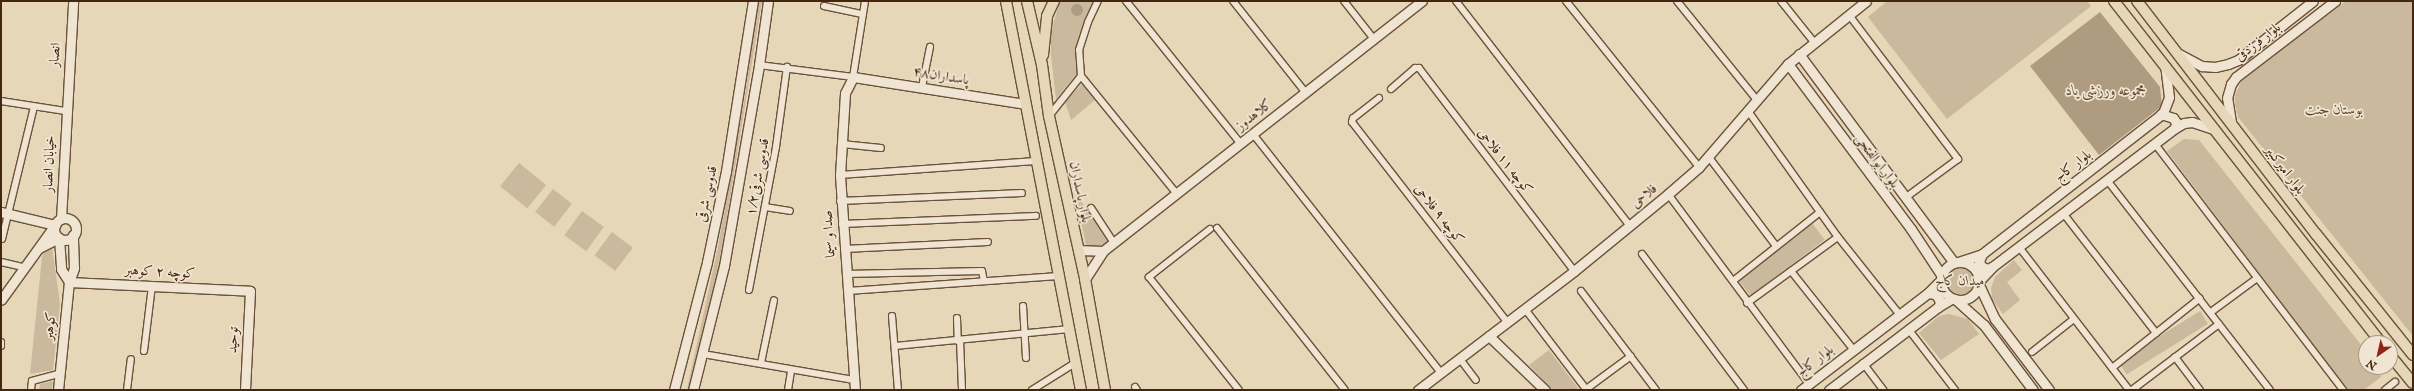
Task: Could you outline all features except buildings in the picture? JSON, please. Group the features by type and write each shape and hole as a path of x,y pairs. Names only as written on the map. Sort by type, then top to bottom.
{"main road":[{"path":"1006,1 1068,329 1081,390"},
{"name":"بلوار پاسداران","path":"1027,1 1042,65 1049,116 1085,280 1105,390"},
{"path":"1042,65 1047,16 1054,1"},
{"path":"2114,1 2375,335"},
{"name":"بلوار امیرکبیر","path":"2138,1 2232,122 2316,234 2413,355"},
{"path":"2398,350 2405,345"},
{"path":"2398,365 2413,383"}],"street":[{"name":"انصار","path":"65,111 73,1"},
{"name":"قدوسی شرقی","path":"674,390 707,262 726,171 753,1"},
{"name":"قدوسی شرقی","path":"693,390 724,266 759,65 768,1"},
{"path":"759,65 787,67 853,77 864,1"},
{"path":"1098,1 1088,22 1079,50 1081,76 1176,193"},
{"path":"1126,1 1240,143"},
{"path":"1344,1 1373,38"},
{"name":"کلاهدوز","path":"1103,251 1422,1"},
{"path":"1456,1 1630,226"},
{"path":"1566,1 1699,167"},
{"path":"1678,1 1757,100"},
{"path":"1781,1 1814,42"},
{"name":"فلاحی","path":"1418,390 1574,271 1668,194 1699,167 1788,64 1866,1"},
{"name":"بلوار فرزدقی","path":"2178,53 2194,63 2209,67 2222,66 2238,60 2313,1"},
{"name":"بلوار فرزدقی","path":"2232,122 2227,103 2228,92 2231,84 2246,69 2335,1"},
{"path":"1234,3 1305,92"},
{"path":"824,6 862,14"},
{"path":"1849,15 1958,159 1905,198"},
{"path":"922,87 930,47"},
{"name":"بلوار ابوالفتحی","path":"1799,54 1905,198 1956,262"},
{"path":"2238,60 2234,65 2236,70 2240,72 2246,69"},
{"name":"بلوار ابوالفتحی","path":"1788,64 1931,257 1942,278"},
{"name":"بلوار کاج","path":"1956,262 1982,254 2161,114 2168,104 2169,98 2165,66"},
{"name":"قدوسی شرقی۱/۲","path":"749,290 765,207 787,67"},
{"name":"کوچه ۱۱ فلاحی","path":"1391,89 1417,68 1574,271"},
{"path":"1049,116 1081,76"},
{"name":"پاسداران۴۸","path":"853,77 1025,104"},
{"name":"صدا و سیما","path":"853,77 845,93 840,175 840,201 855,390"},
{"name":"کوچه ۹ فلاحی","path":"1380,98 1352,120 1507,322"},
{"path":"1,101 65,111"},
{"path":"2,239 4,213 21,161 34,107"},
{"name":"خیابان انصار","path":"58,222 65,111"},
{"path":"1748,111 1829,225 1900,315"},
{"path":"2161,114 2173,118 2176,122 2175,128"},
{"path":"1982,254 1978,261 1981,266 1987,269 2019,247 2129,162 2184,122 2192,122 2215,130"},
{"path":"1253,134 1441,373"},
{"path":"842,144 881,148"},
{"path":"2155,144 2256,279 2343,390"},
{"path":"2119,148 2129,162"},
{"path":"1708,156 1776,246"},
{"path":"1863,166 1875,157"},
{"path":"840,175 1036,161"},
{"path":"2107,180 2211,312 2270,390"},
{"path":"840,201 1022,193"},
{"path":"1668,194 1732,281 1805,387"},
{"path":"765,207 790,211"},
{"path":"1091,208 1114,243"},
{"path":"1732,281 1820,212"},
{"path":"4,213 58,222"},
{"path":"2063,213 2156,333"},
{"path":"842,224 1036,216"},
{"path":"1,300 36,249 58,222 68,218 73,222 76,229 73,236 68,239 59,238 36,249"},
{"path":"58,222 55,233 59,238 61,269 69,282"},
{"path":"1216,228 1346,390"},
{"path":"1210,229 1151,276 1150,280 1239,390"},
{"name":"کوهبر","path":"58,390 69,282 74,268 73,236"},
{"path":"1747,303 1838,237"},
{"path":"844,249 988,242"},
{"path":"2019,247 2121,380 2131,390 2219,324"},
{"path":"1931,257 1938,261 1942,260 1945,256 1945,249"},
{"path":"1078,250 1103,251 1085,280"},
{"path":"1642,254 1744,390"},
{"path":"1,262 23,267"},
{"path":"1995,319 1973,266 1956,262 1945,270 1942,278 1946,293 1984,324 2033,390"},
{"path":"1829,390 1938,307 1954,299 1968,299 1973,295 1979,283 1992,266"},
{"path":"846,274 982,271 984,281"},
{"path":"1791,271 1854,349"},
{"path":"848,291 1058,276"},
{"name":"بلوار کاج","path":"1805,387 1928,293 1942,278"},
{"path":"2211,312 2256,279"},
{"name":"کوچه ۲ کوهبر","path":"69,282 250,291"},
{"path":"144,351 152,286"},
{"name":"توحید","path":"245,390 250,291"},
{"path":"1581,291 1656,390"},
{"path":"1928,293 1935,294 1939,299 1940,304 1938,307"},
{"path":"2112,368 2200,298"},
{"path":"761,362 774,300"},
{"path":"1023,306 1026,358"},
{"path":"1525,309 1585,390 1631,356"},
{"path":"1984,324 1982,317 1985,313 1989,313 2049,390"},
{"path":"892,316 898,390"},
{"path":"957,318 962,390"},
{"path":"2032,352 2074,319"},
{"path":"895,346 1068,329"},
{"path":"1909,330 1955,390"},
{"path":"1489,336 1545,390"},
{"path":"703,354 761,362 792,370 854,380"},
{"path":"2175,357 2200,390"},
{"path":"127,390 131,359"},
{"path":"1460,359 1476,380"},
{"path":"1032,390 1075,363"},
{"path":"1863,363 1883,390"},
{"path":"1831,366 1842,380"},
{"path":"788,390 792,370"},
{"path":"31,390 32,382 59,374"},
{"path":"2385,390 2395,382"}],"green space":[{"path":"758,1 762,1 716,281 693,381 687,389 717,252 746,90"},
{"path":"1060,1 1097,1 1091,8 1075,51 1078,72 1056,99 1051,55 1051,32"},
{"path":"1887,1 2087,1 2091,6 1947,119 1868,17"},
{"name":"بوستان جنت","path":"2346,1 2413,1 2413,336 2238,117 2235,104 2235,95 2242,80"},
{"path":"1082,84 1096,99 1071,120 1065,102"},
{"path":"2184,139 2199,140 2358,341 2358,375 2381,375 2381,377 2364,390 2347,390 2167,151"},
{"path":"519,163 546,185 527,208 500,186"},
{"path":"553,189 572,204 554,227 535,212"},
{"path":"1075,192 1109,242 1099,248 1086,245"},
{"path":"582,211 604,227 586,251 564,235"},
{"path":"1812,223 1825,240 1750,296 1738,279"},
{"path":"612,232 633,248 615,271 595,255"},
{"path":"47,245 52,247 60,304 53,370 30,374 42,257"},
{"path":"2014,260 2022,270 2007,282 2020,300 2003,314 1992,299 1991,288 1995,277"},
{"name":"میدان کاج","path":"1960,266 1971,270 1975,281 1971,292 1960,296 1949,292 1945,281 1949,270"},
{"path":"2200,311 2208,324 2127,375 2119,362"},
{"path":"1949,314 1968,319 1979,334 1941,360 1919,333 1939,316"},
{"path":"1549,350 1578,388 1575,390 1553,390 1529,365"},
{"path":"53,381 52,390 39,390 40,384"}],"water":[{"path":"1077,4 1081,6 1083,10 1081,14 1077,16 1073,14 1071,10 1073,6"},
{"name":"مجموعه ورزشی یاد","path":"2100,12 2160,87 2162,106 2099,155 2030,66"}]}
